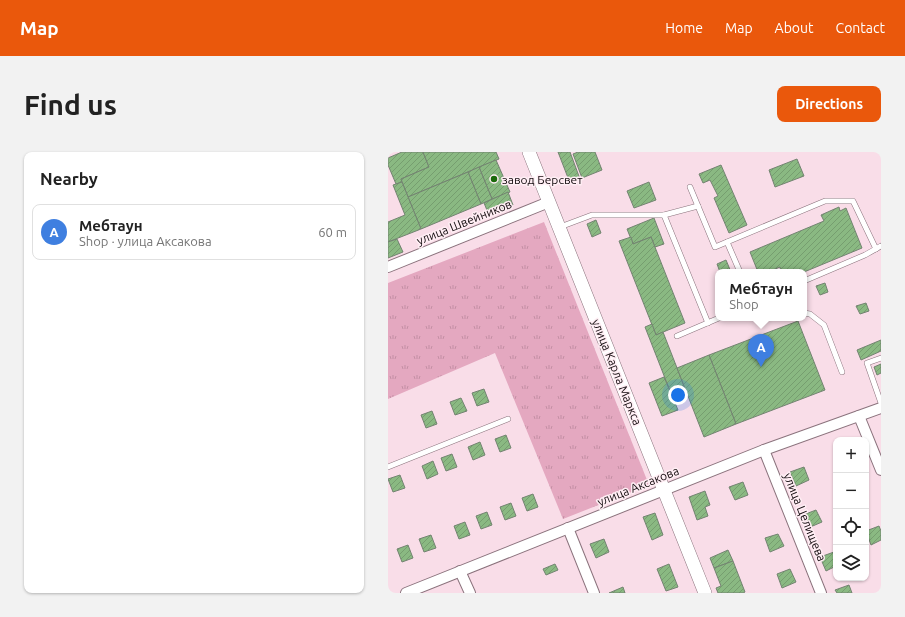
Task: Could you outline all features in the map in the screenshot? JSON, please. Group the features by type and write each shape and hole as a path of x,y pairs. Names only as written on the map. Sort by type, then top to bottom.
{"main road":[{"name":"улица Карла Маркса","path":"529,152 705,593"}],"street":[{"name":"улица Швейников","path":"388,267 549,202"},
{"name":"улица Аксакова","path":"406,593 764,450 881,408"},
{"path":"860,416 881,470"},
{"name":"улица Целищева","path":"764,450 821,593"},
{"path":"568,528 594,593"},
{"path":"460,571 470,593"}],"lane":[{"path":"690,187 715,247 825,201 853,201 879,247 866,255 807,280"},
{"path":"560,228 592,215 664,215 698,206"},
{"path":"664,215 708,323"},
{"path":"727,242 739,269"},
{"path":"807,313 824,325 842,372"},
{"path":"677,336 715,320"},
{"path":"881,358 867,363 881,403"},
{"path":"388,467 508,418"}],"green space":[{"path":"544,222 649,485 563,519 495,353 388,399 388,283"}],"building":[{"path":"402,152 423,152 429,167 401,179 402,182 396,184 388,165 388,158"},
{"path":"423,152 496,152 499,159 408,197 401,179 429,167"},
{"path":"558,152 570,152 580,179 570,183"},
{"path":"578,152 595,152 602,170 582,178 573,154"},
{"path":"797,159 804,176 775,187 769,170"},
{"name":"завод Берсвет","path":"496,160 510,192 492,199 479,167"},
{"path":"721,165 747,225 729,233 714,198 718,196 710,180 703,183 699,174"},
{"path":"479,167 492,199 481,204 468,172"},
{"path":"468,172 481,204 421,229 408,197"},
{"path":"402,182 421,229 388,242 388,222 405,215 393,185"},
{"path":"649,182 656,200 634,208 627,191"},
{"path":"508,192 513,205 489,215 484,203"},
{"path":"839,207 840,211 846,208 862,248 807,271 807,269 780,269 780,267 775,269 757,269 750,252 824,221 821,215"},
{"path":"654,218 664,244 655,247 651,237 633,244 627,229"},
{"path":"596,220 601,233 592,237 587,224"},
{"path":"631,237 633,244 651,237 685,323 656,335 619,241"},
{"path":"397,239 403,252 388,258 388,242"},
{"path":"726,260 730,269 719,269 717,264"},
{"path":"825,283 828,292 820,295 816,286"},
{"path":"866,303 869,311 860,314 856,306"},
{"path":"798,321 825,390 736,424 709,355"},
{"path":"652,324 656,335 663,332 686,391 672,396 645,327"},
{"path":"881,340 881,351 861,360 857,350"},
{"path":"709,355 736,424 704,437 677,368"},
{"path":"881,364 881,373 877,375 874,367"},
{"path":"664,377 678,410 662,416 649,383"},
{"path":"484,389 489,402 477,406 472,393"},
{"path":"461,398 467,411 455,415 450,402"},
{"path":"432,411 437,424 426,428 421,415"},
{"path":"506,435 511,448 500,452 495,439"},
{"path":"480,442 485,455 473,460 468,447"},
{"path":"452,454 457,467 446,471 441,458"},
{"path":"433,461 438,474 427,479 422,466"},
{"path":"804,467 809,480 796,486 790,472"},
{"path":"400,475 405,488 393,492 388,479"},
{"path":"743,482 748,495 735,500 729,487"},
{"path":"705,491 710,505 705,507 708,516 697,520 689,497"},
{"path":"533,494 538,507 527,511 522,498"},
{"path":"511,503 516,516 505,520 500,507"},
{"path":"816,510 822,522 808,528 803,515"},
{"path":"487,512 492,525 481,529 476,516"},
{"path":"655,513 663,535 652,540 643,517"},
{"path":"465,522 470,535 459,539 454,526"},
{"path":"879,526 881,531 881,540 871,545 869,539 869,530"},
{"path":"778,534 784,546 770,552 765,538"},
{"path":"431,535 436,548 424,552 419,539"},
{"path":"604,539 609,552 596,558 590,544"},
{"path":"408,545 413,558 402,562 397,549"},
{"path":"728,550 733,561 714,568 710,558"},
{"path":"833,552 833,568 826,571 820,557"},
{"path":"733,561 745,592 718,593 716,588 721,586 714,568"},
{"path":"555,564 558,570 546,575 543,569"},
{"path":"669,564 678,587 666,591 657,569"},
{"path":"790,569 796,582 782,588 777,574"},
{"path":"849,585 852,593 837,593 835,590"},
{"path":"623,587 625,593 609,593"}],"place":[{"name":"завод Берсвет","path":"494,179"},
{"name":"Мебтаун","path":"761,367"}]}
